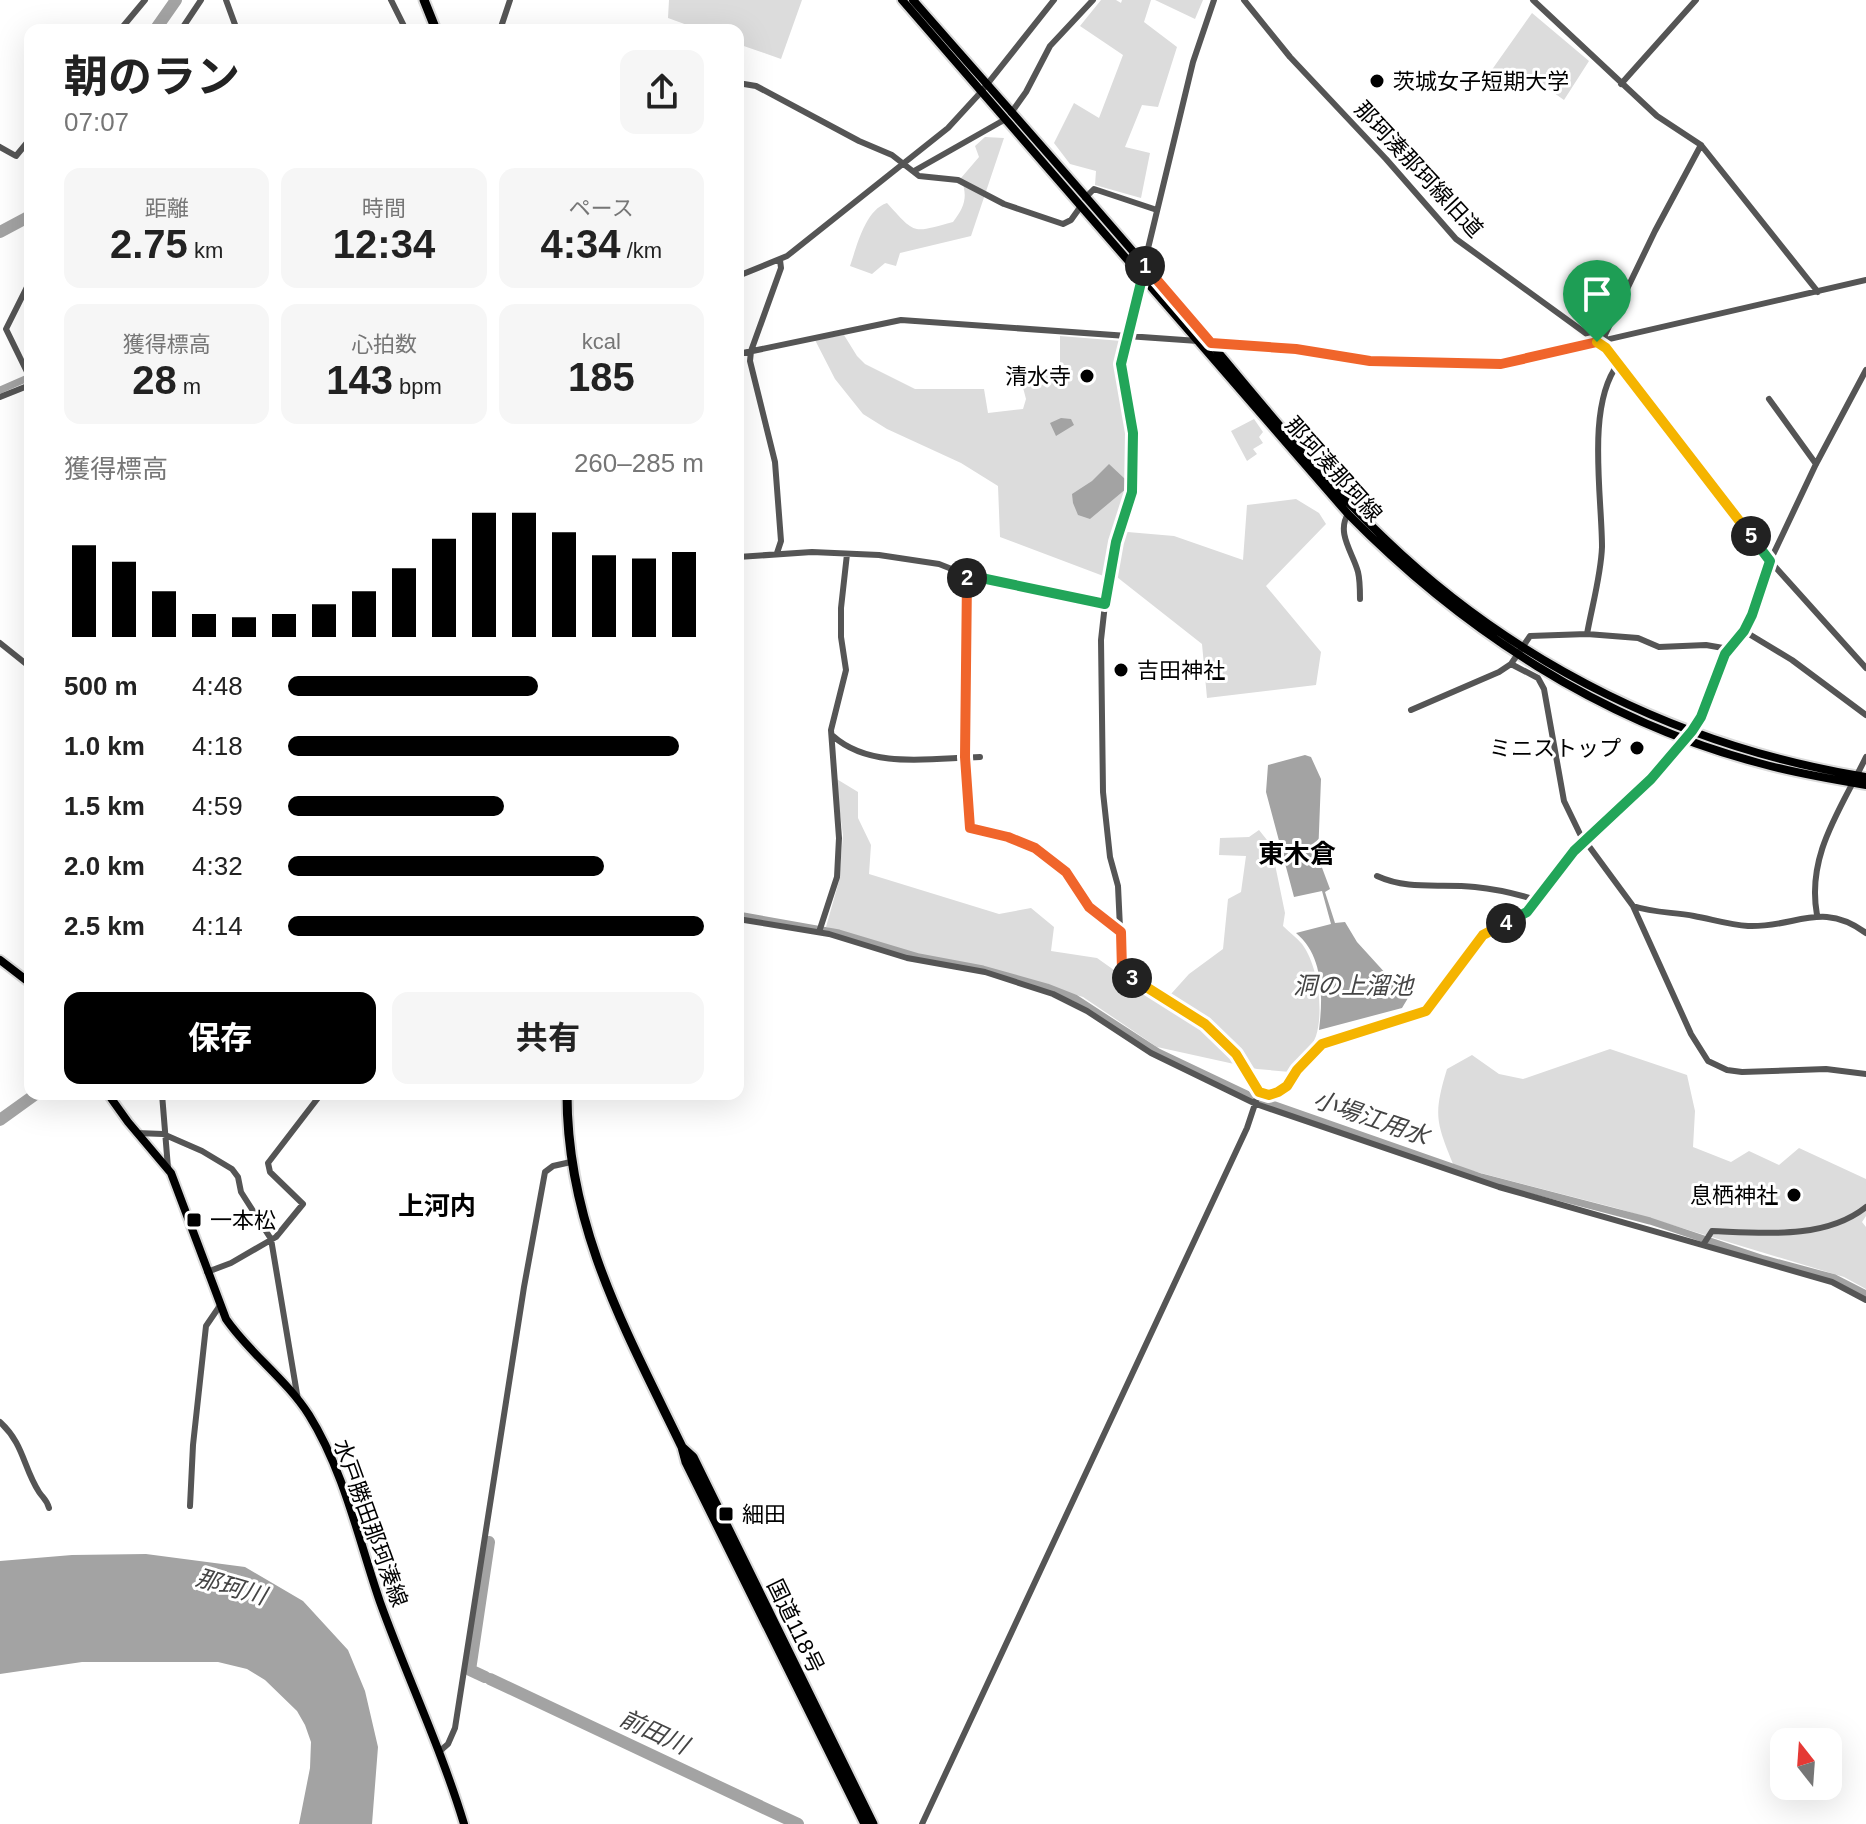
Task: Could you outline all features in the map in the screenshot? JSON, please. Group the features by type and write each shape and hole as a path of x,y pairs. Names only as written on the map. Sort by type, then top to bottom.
{"highway":[{"path":"424,0 434,24"},
{"name":"国道118号","path":"567,1100 571,1162 585,1229 606,1289 682,1447 686,1462 865,1824"},
{"name":"国道118号","path":"682,1447 693,1457 873,1824"}],"main road":[{"name":"那珂湊那珂線","path":"902,0 984,88"},
{"name":"那珂湊那珂線","path":"913,0 1008,116 1144,266 1357,511 1443,591 1519,650 1612,698 1760,755 1859,779 1866,785"},
{"name":"那珂湊那珂線","path":"1083,202 1196,341 1348,514 1424,587 1587,695 1684,739 1758,763 1859,779"},
{"path":"0,960 24,978"},
{"name":"水戸勝田那珂湊線","path":"112,1100 168,1168 180,1190 219,1307 239,1337 298,1400 318,1430 334,1467 390,1629 440,1751 464,1824"}],"street":[{"path":"125,24 145,0"},
{"path":"185,24 201,0"},
{"path":"226,0 235,24"},
{"path":"391,0 403,24"},
{"path":"502,24 510,0"},
{"path":"744,274 780,260 948,128 1054,0"},
{"path":"914,171 1008,116 1026,92 1050,46 1093,0"},
{"path":"1214,0 1193,62 1121,364 1133,433 1133,478 1132,492 1109,568 1101,640 1103,792 1110,857 1118,886 1122,970 1205,1024 1236,1054 1258,1099"},
{"name":"那珂湊那珂線旧道","path":"1244,0 1290,57 1456,239 1606,348 1770,561 1866,668"},
{"path":"1533,0 1657,116 1701,145 1818,292"},
{"path":"1621,84 1696,0"},
{"path":"744,84 756,86 859,141 892,155 919,176 958,180 1004,204 1063,224 1071,220 1094,189 1157,210"},
{"path":"1599,341 1701,145"},
{"path":"0,147 16,156 24,146"},
{"path":"777,553 781,541 775,462 751,368 751,351 781,268 780,260"},
{"path":"744,353 901,320 1296,349 1370,361 1501,364 1866,280"},
{"path":"24,293 6,329 24,364"},
{"path":"1587,634 1602,550 1598,459 1603,405 1611,375 1618,364"},
{"path":"922,1824 1258,1099 1287,1086 1297,1070 1322,1044 1407,1020 1426,1011 1483,935 1523,916 1568,857 1651,779 1692,731 1701,717 1720,664 1744,631 1770,561 1816,464 1866,370"},
{"path":"0,397 24,387"},
{"path":"1769,399 1816,464"},
{"path":"1348,514 1342,523 1343,531 1358,573 1360,599"},
{"path":"744,556 777,553 879,555 939,564 967,575 1105,604"},
{"path":"820,929 837,877 839,838 831,730 846,670 841,608 847,554"},
{"path":"967,575 965,757 970,828 1008,837 1035,848 1066,872 1089,907 1121,932"},
{"path":"1744,631 1792,660 1866,715"},
{"path":"1411,710 1499,672 1511,664 1530,636 1587,634 1638,638 1659,647 1706,645 1729,649"},
{"path":"0,643 24,662"},
{"path":"1511,664 1538,678 1544,689 1564,801 1585,840 1633,906 1691,1034 1708,1061 1727,1070 1742,1072 1826,1069 1866,1074"},
{"path":"833,736 857,751 883,757 909,760 980,757"},
{"path":"1817,915 1813,892 1819,858 1829,828 1859,779 1866,757"},
{"path":"1377,876 1390,882 1424,887 1474,887 1537,900"},
{"path":"1633,906 1652,912 1689,915 1745,926 1777,925 1817,915 1838,917 1866,933"},
{"path":"744,920 820,929 907,958 985,972 1053,994 1087,1011 1151,1053 1258,1099 1447,1171 1705,1241 1832,1282 1866,1300"},
{"path":"162,1100 168,1168"},
{"path":"207,1272 231,1263 271,1239 303,1204 270,1172 269,1158 316,1100"},
{"path":"137,1133 163,1134 202,1151 232,1169 241,1192 271,1239 298,1400"},
{"path":"440,1751 448,1744 455,1728 545,1172 571,1162"},
{"path":"1705,1241 1712,1231 1767,1233 1807,1230 1854,1216 1866,1207"},
{"path":"190,1506 193,1445 206,1326 219,1307"},
{"path":"0,1422 16,1439 49,1508"}],"shaded area":[{"path":"669,0 802,0 781,59 744,46 744,24 684,24 668,18"},
{"path":"1101,0 1121,3 1122,0 1151,0 1144,22 1177,47 1158,107 1142,105 1125,147 1150,153 1141,198 1095,185 1096,171 1070,164 1054,143 1074,103 1099,118 1123,55 1080,26"},
{"path":"1155,0 1203,0 1195,19"},
{"path":"1532,13 1589,61 1564,100 1523,71 1491,71"},
{"path":"985,137 1004,138 971,236 900,253 896,266 885,263 872,274 850,266 867,221 887,203 916,229 953,222 964,201 961,178 979,157 975,146"},
{"path":"844,335 865,364 915,389 984,389 988,413 1023,409 1026,399 1021,380 1060,373 1060,336 1122,341 1135,426 1129,490 1116,531 1174,536 1243,560 1247,505 1296,499 1319,513 1326,524 1266,586 1321,652 1316,685 1207,698 1202,644 1108,570 1106,577 1000,537 998,486 961,463 887,429 863,414 835,379 815,340"},
{"path":"1254,419 1263,432 1259,437 1263,443 1253,449 1257,454 1247,461 1231,431"},
{"path":"835,778 858,792 858,818 871,845 869,874 999,914 1031,908 1054,927 1051,951 1097,958 1162,1004 1189,974 1223,949 1228,899 1241,892 1246,856 1219,855 1220,838 1249,837 1259,830 1271,845 1285,913 1283,926 1308,953 1316,976 1319,1014 1316,1036 1311,1046 1290,1072 1257,1069 1157,1047 1083,997 987,968 916,955 826,927 839,881 843,835"},
{"path":"1610,1049 1687,1075 1695,1111 1693,1147 1731,1162 1749,1151 1779,1165 1799,1148 1866,1179 1866,1216 1862,1222 1866,1227 1866,1289 1844,1277 1616,1208 1454,1166 1438,1118 1447,1069 1472,1055 1499,1074 1523,1079"}],"water":[{"path":"1061,418 1071,419 1074,425 1056,436 1050,423"},
{"path":"1109,464 1125,479 1127,488 1090,519 1078,515 1072,494 1092,481"},
{"name":"洞の上溜池","path":"1305,755 1311,757 1321,779 1318,857 1330,889 1325,892 1335,923 1345,922 1357,942 1408,998 1402,1008 1319,1030 1321,991 1317,965 1305,942 1296,933 1331,924 1322,891 1294,897 1266,792 1268,765"},
{"name":"那珂川","path":"146,1554 245,1567 303,1601 348,1650 365,1691 378,1747 372,1824 299,1824 310,1768 311,1742 297,1711 265,1680 247,1669 218,1662 82,1662 0,1674 0,1561 72,1555"}],"waterway":[{"path":"159,24 176,0"},
{"path":"0,232 24,219"},
{"name":"小場江用水","path":"0,390 24,380"},
{"name":"小場江用水","path":"744,916 839,933 919,957 983,969 1047,987 1075,998 1158,1052 1255,1098 1481,1177 1650,1221 1764,1259 1835,1278 1866,1294"},
{"path":"0,1120 28,1100"},
{"name":"前田川","path":"485,1677 470,1670 489,1542"},
{"name":"前田川","path":"490,1679 798,1824"}],"place":[{"name":"茨城女子短期大学","path":"1377,81"},
{"name":"清水寺","path":"1087,376"},
{"name":"吉田神社","path":"1121,670"},
{"name":"ミニストップ","path":"1637,748"},
{"name":"息栖神社","path":"1794,1195"},
{"name":"一本松","path":"194,1220"},
{"name":"細田","path":"726,1514"}],"district":[{"name":"東木倉","path":"1297,854"},
{"name":"上河内","path":"437,1206"}],"route":[{"path":"1144,266 1211,343 1296,349 1370,361 1501,364 1597,342 1606,348 1770,561 1752,615 1744,631 1725,654 1701,717 1692,731 1651,779 1574,851 1527,912 1483,935 1430,1008 1417,1016 1322,1044 1297,1070 1287,1086 1269,1095 1259,1092 1236,1054 1205,1024 1122,970 1121,932 1089,907 1066,872 1035,848 1008,837 970,828 965,757 967,575 1105,604 1109,568 1132,492 1133,433 1121,364 1144,266"}]}
